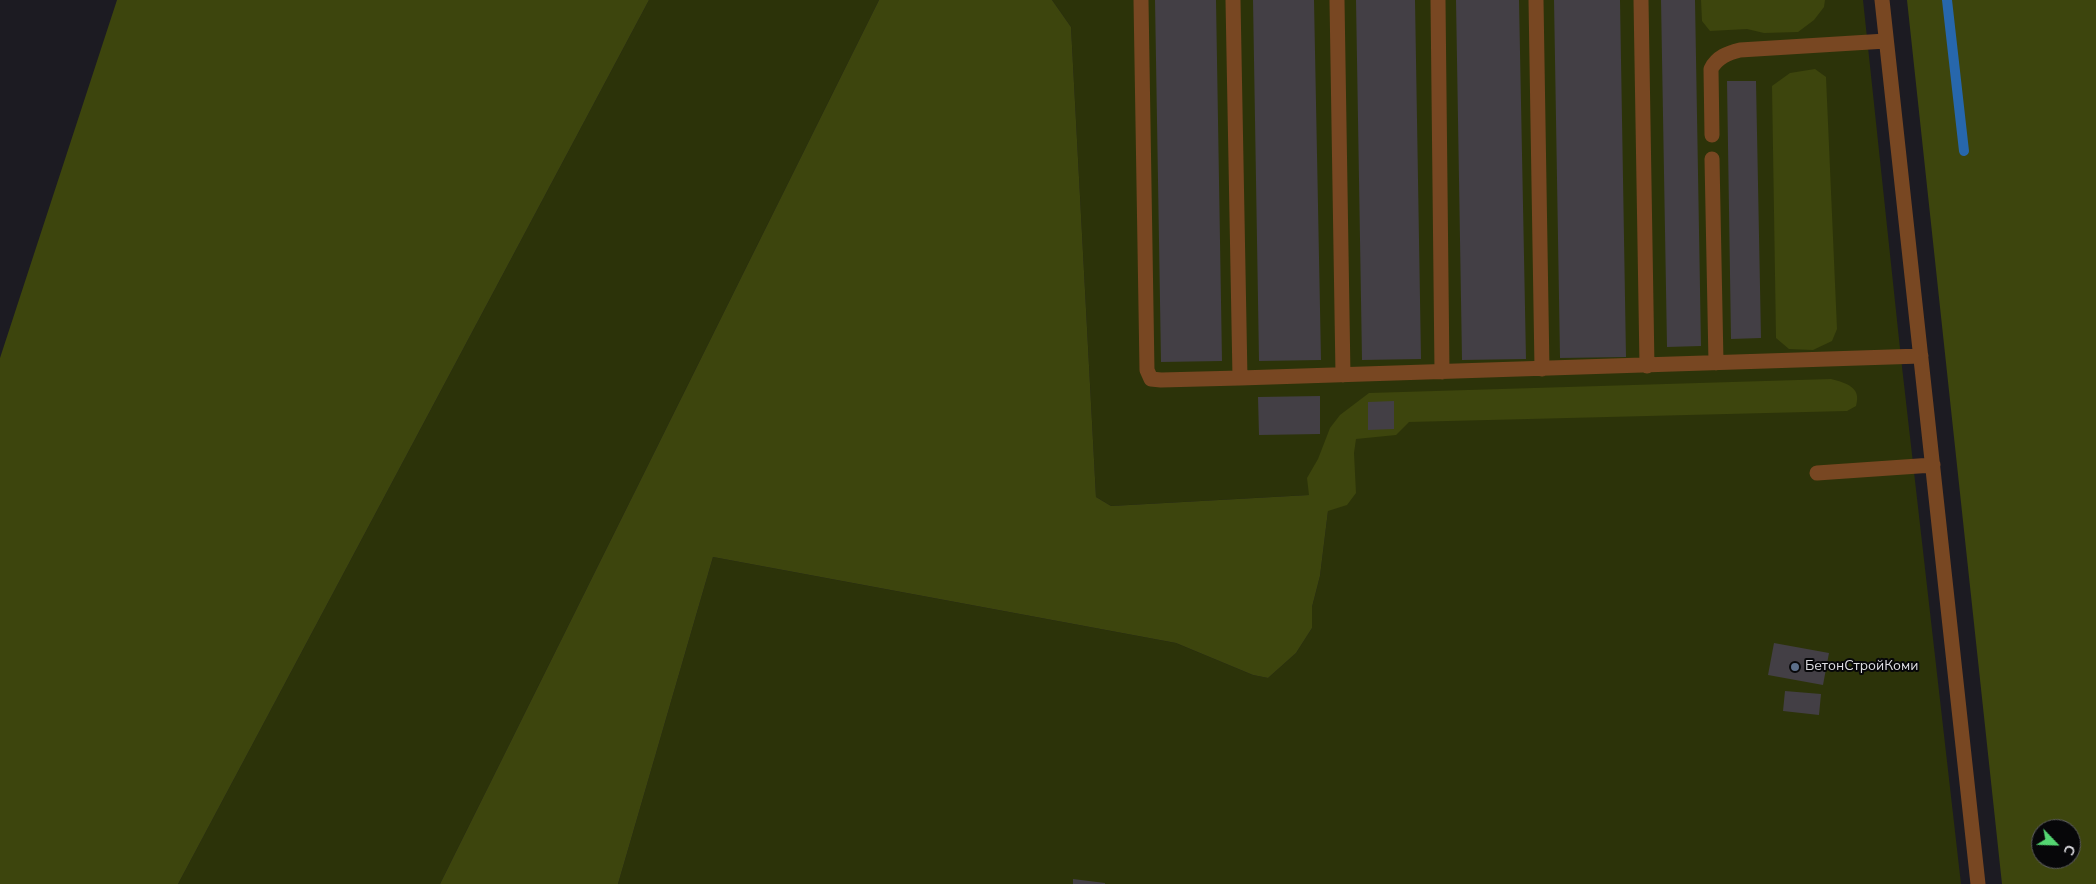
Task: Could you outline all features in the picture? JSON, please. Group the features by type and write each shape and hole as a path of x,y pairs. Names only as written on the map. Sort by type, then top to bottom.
{"lane":[{"path":"1141,0 1147,370 1151,379 1647,366 1921,356"},
{"path":"1233,0 1240,378"},
{"path":"1337,0 1342,375"},
{"path":"1438,0 1442,372"},
{"path":"1536,0 1542,369"},
{"path":"1641,0 1647,366"},
{"path":"1882,0 1978,884"},
{"path":"1712,135 1711,69 1714,63 1725,54 1740,50 1886,41"},
{"path":"1712,159 1716,363"},
{"path":"1817,472 1933,465"}],"green space":[{"path":"117,0 649,0 178,884 0,884 0,358"},
{"path":"649,0 879,0 440,884 178,884"},
{"path":"879,0 1052,0 1071,27 1096,497 1111,506 1309,495 1307,478 1318,459 1330,428 1340,415 1369,393 1831,379 1847,384 1855,390 1857,394 1856,406 1847,411 1409,422 1396,435 1356,439 1354,453 1356,493 1347,505 1328,511 1320,576 1312,607 1312,628 1296,653 1268,678 1253,675 1176,643 713,557 618,884 440,884"},
{"path":"1052,0 1863,0 1901,358 1961,884 618,884 713,557 1176,643 1253,675 1268,678 1296,653 1312,628 1312,607 1320,576 1328,511 1309,495 1111,506 1096,497 1071,27"},
{"path":"1701,0 1825,0 1824,7 1814,20 1798,32 1764,33 1747,29 1710,31 1702,21"},
{"path":"1907,0 2096,0 2096,884 2002,884"},
{"path":"1815,69 1826,77 1837,329 1832,341 1813,350 1789,349 1776,338 1772,86 1790,73"}],"building":[{"path":"1155,0 1216,0 1222,361 1161,362"},
{"path":"1253,0 1314,0 1321,360 1259,361"},
{"path":"1356,0 1415,0 1421,359 1362,360"},
{"path":"1456,0 1519,0 1526,359 1462,360"},
{"path":"1554,0 1620,0 1626,357 1560,358"},
{"path":"1661,0 1695,0 1701,346 1667,347"},
{"path":"1727,81 1756,81 1761,338 1731,339"},
{"path":"1320,396 1320,434 1259,435 1258,397"},
{"path":"1394,401 1394,429 1368,430 1368,402"},
{"path":"1774,643 1829,653 1823,685 1768,675"},
{"path":"1785,691 1821,694 1819,715 1783,711"},
{"path":"1073,879 1105,883 1105,884 1073,884"}],"waterway":[{"path":"1947,0 1964,151"}],"place":[{"name":"БетонСтройКоми","path":"1795,667"}]}
